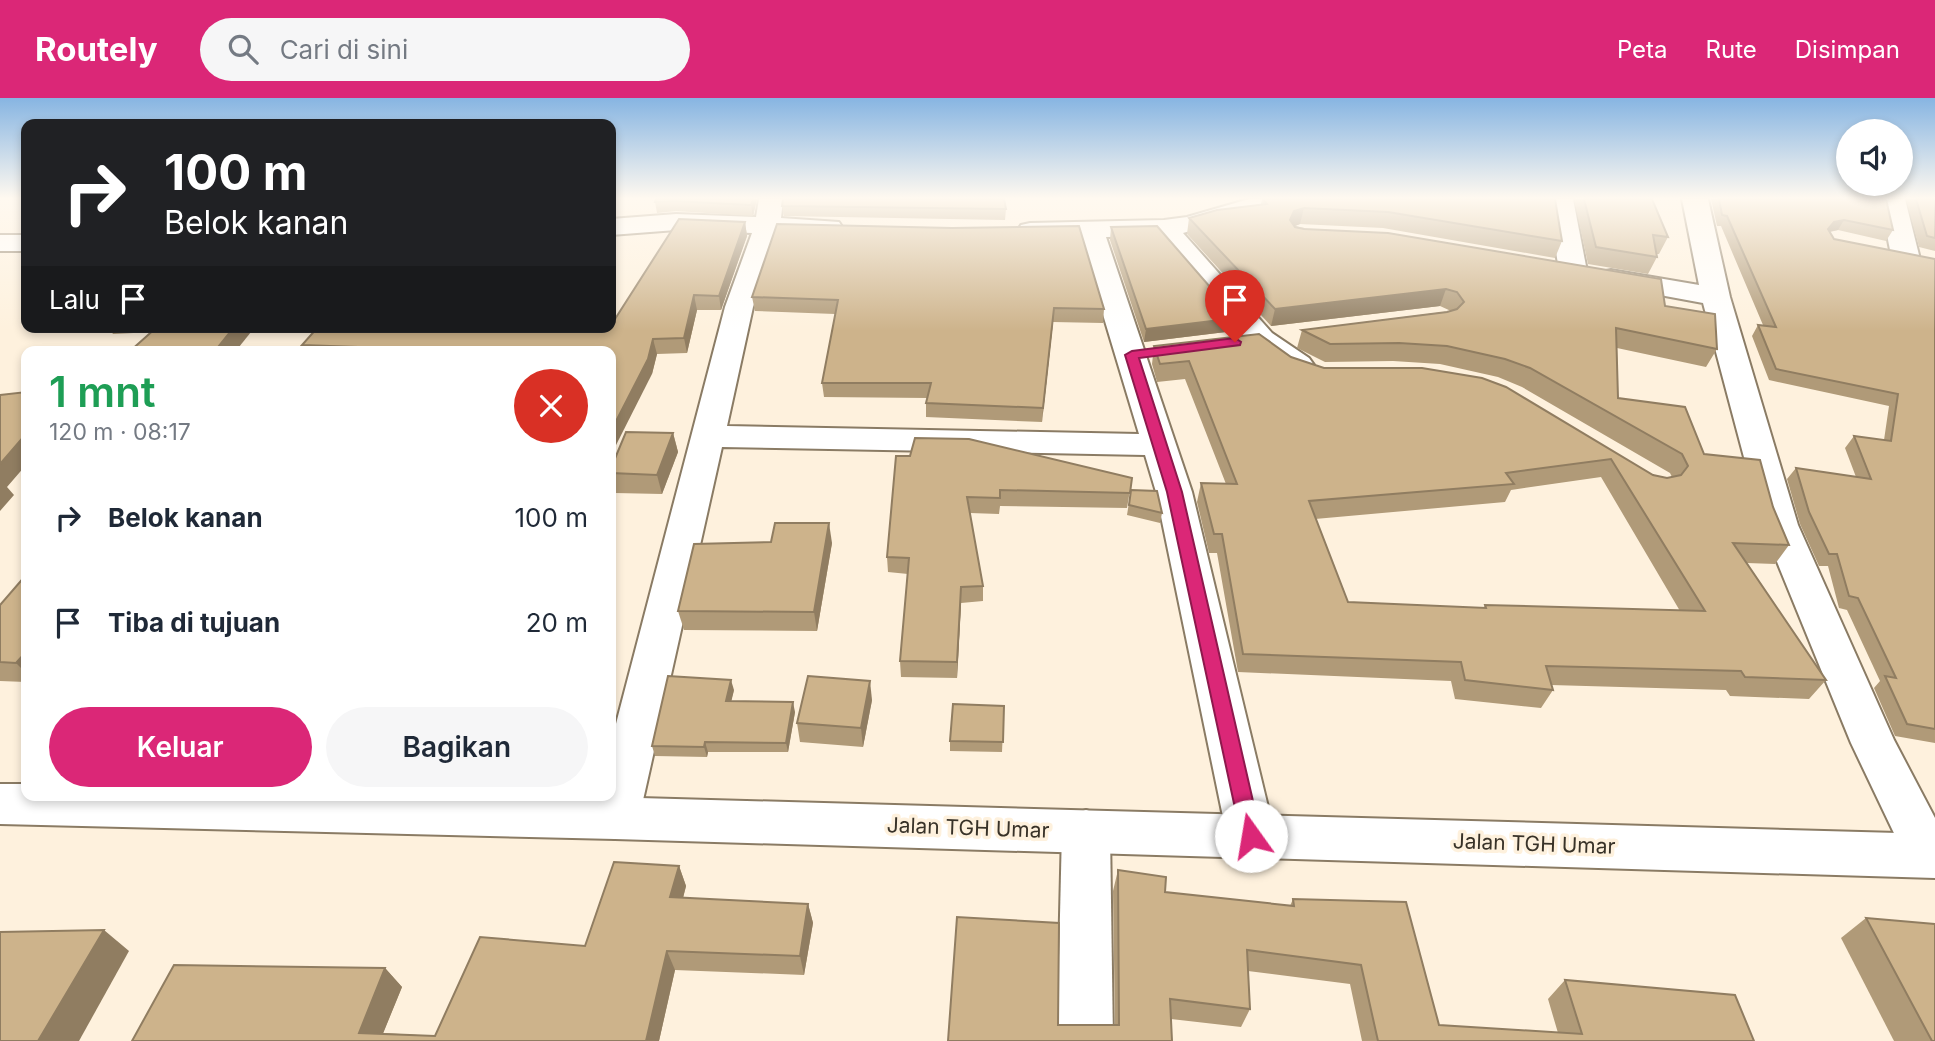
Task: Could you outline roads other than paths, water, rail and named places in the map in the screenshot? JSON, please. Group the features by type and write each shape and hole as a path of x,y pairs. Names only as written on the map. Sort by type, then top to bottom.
{"street":[{"path":"615,818 739,307 759,243"},
{"path":"1096,243 1144,353 1160,445 1174,492 1251,836"},
{"path":"1177,243 1261,339 1289,360 1320,375"},
{"path":"1561,243 1561,269 1716,297"},
{"path":"1704,243 1716,297 1780,524 1872,743 1932,856"},
{"path":"1903,243 1906,255"},
{"path":"1222,344 1298,335"},
{"path":"707,436 1160,445"},
{"name":"Jalan TGH Umar","path":"0,804 615,818 1932,856"},
{"path":"1085,1041 1086,831"}]}
